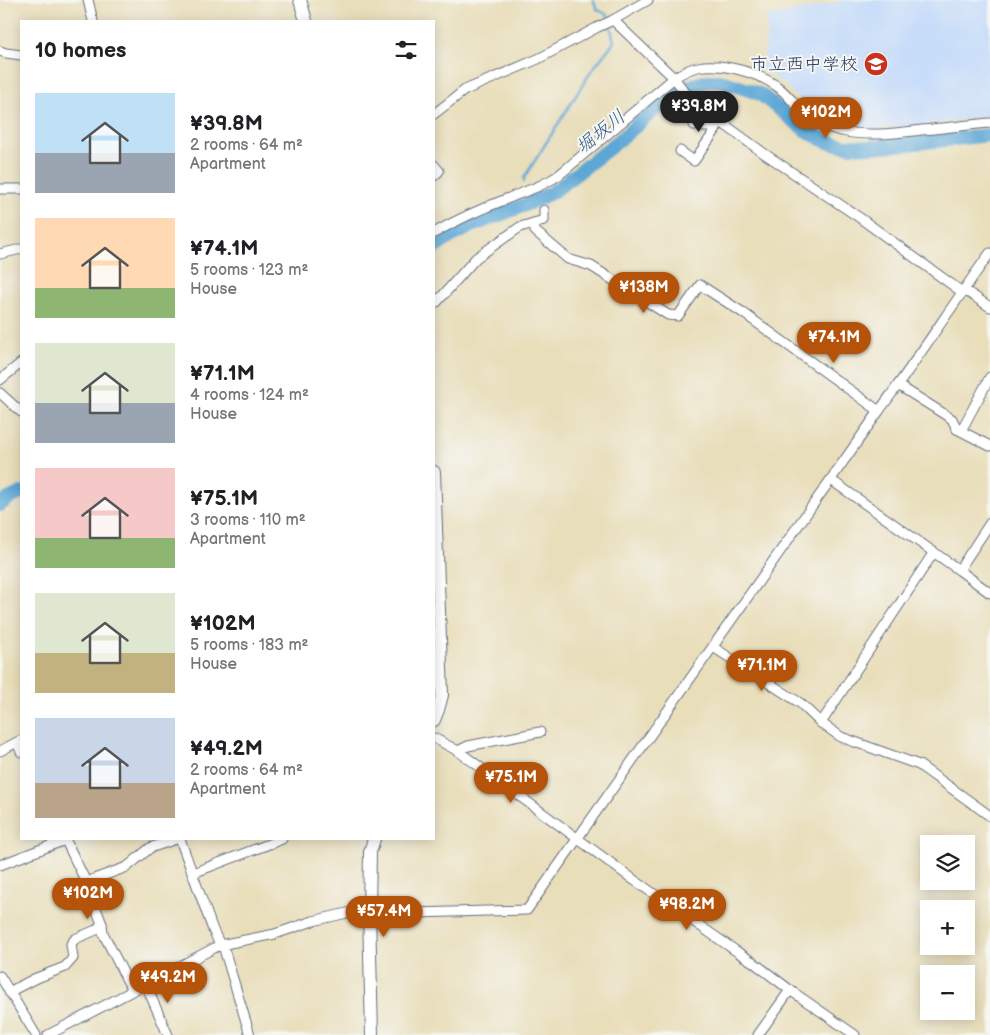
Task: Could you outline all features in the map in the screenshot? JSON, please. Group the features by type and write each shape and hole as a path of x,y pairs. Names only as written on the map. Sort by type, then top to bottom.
{"main road":[{"path":"300,0 306,20"},
{"path":"435,500 442,695 435,718"},
{"path":"372,1035 369,912 370,852 374,840"}],"street":[{"path":"88,0 94,20"},
{"path":"435,113 465,90 538,59 610,21 643,1"},
{"path":"610,21 675,79 692,101 718,124 860,218 962,292 969,293 990,307"},
{"path":"0,51 20,55"},
{"path":"435,232 467,215 542,186 675,79 687,70 698,67 727,68 760,77 778,87 800,110 821,124 850,133 898,133 990,123"},
{"path":"694,125 704,127 718,124"},
{"path":"680,151 694,161 718,124"},
{"path":"435,166 440,171 435,175"},
{"path":"0,189 20,189"},
{"path":"435,298 437,302 476,258 520,227 544,220 544,210"},
{"path":"533,223 535,231 568,259 591,266 668,315 678,316 700,285 742,312 879,411"},
{"path":"0,254 20,249"},
{"path":"48,1035 220,945 275,934 312,921 364,909 376,914 527,910 990,253"},
{"path":"0,380 20,364"},
{"path":"957,429 963,426 990,376"},
{"path":"898,386 952,419 957,429 990,446"},
{"path":"0,392 20,411"},
{"path":"831,480 990,593"},
{"path":"960,570 990,522"},
{"path":"822,723 934,552"},
{"path":"713,647 800,703 840,737 919,765 990,815"},
{"path":"458,751 468,746 540,732"},
{"path":"435,739 458,751 634,880 753,962 854,1035"},
{"path":"0,751 19,741"},
{"path":"0,865 62,840"},
{"path":"65,840 86,882 102,924 102,933 132,990"},
{"path":"86,882 127,867 150,848 173,840"},
{"path":"180,840 213,930 224,949 250,1035"},
{"path":"193,873 279,840"},
{"path":"9,992 34,979 65,967 73,958 71,944 75,939 96,930 102,924"},
{"path":"0,976 36,1035"},
{"path":"145,983 168,1035"},
{"path":"758,1035 790,990"}],"shaded area":[{"name":"市立西中学校","path":"848,0 990,0 990,116 927,125 872,129 850,126 820,117 794,95 785,84 762,70 767,17"}],"waterway":[{"path":"593,0 597,9 607,15 609,19"},
{"path":"524,182 524,178 592,70 614,42 610,24"},
{"name":"堀坂川","path":"435,247 474,225 553,192 675,94 690,86 707,81 728,83 760,94 805,130 827,142 847,146 898,145 990,135"},
{"name":"堀坂川","path":"0,505 20,493"}],"place":[{"name":"市立西中学校","path":"876,64"}]}
